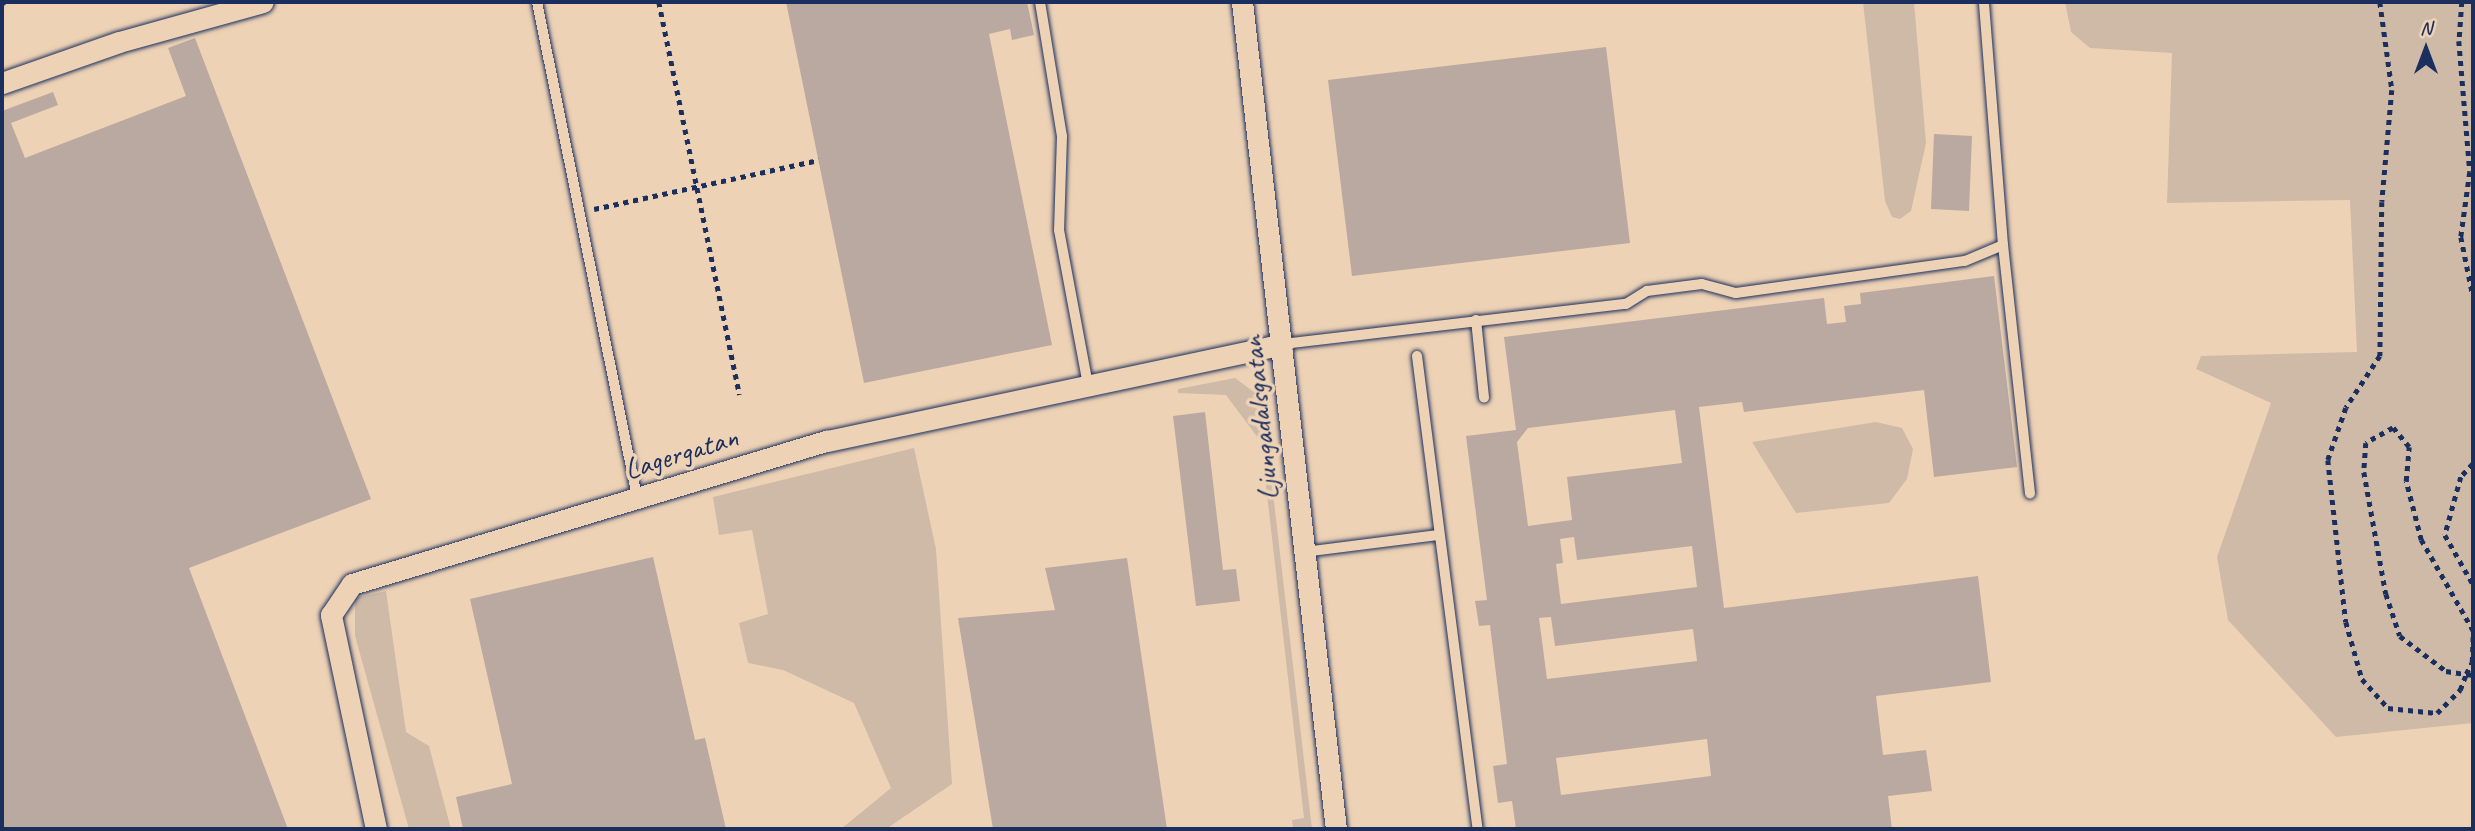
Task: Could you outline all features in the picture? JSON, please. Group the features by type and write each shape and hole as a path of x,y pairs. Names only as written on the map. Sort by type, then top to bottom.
{"street":[{"path":"2,83 119,42 263,2"},
{"name":"Ljungadalsgatan","path":"1242,2 1283,344 1336,829"},
{"name":"Lagergatan","path":"376,829 331,615 352,584 827,440 1283,344"}],"lane":[{"path":"537,2 638,497"},
{"path":"1040,2 1062,136 1059,230 1088,386"},
{"path":"1984,2 2003,245 2030,494"},
{"path":"1283,344 1626,304 1647,291 1702,284 1736,293 1952,263 2003,245"},
{"path":"1476,320 1484,398"},
{"path":"1417,356 1478,829"},
{"path":"1304,552 1439,536"}],"path":[{"path":"659,2 740,395"},
{"path":"2380,2 2392,90 2382,202 2380,356 2346,408 2328,460 2346,622 2362,679 2388,708 2437,713 2460,690 2466,674 2473,631 2421,540 2406,481 2409,447 2393,428 2366,443 2364,472 2386,594 2400,636 2446,671 2466,674 2473,675"},
{"path":"2462,2 2459,41 2470,172 2461,237 2473,296"},
{"path":"580,212 819,160"},
{"path":"2473,464 2461,477 2445,535 2473,584"}],"shaded area":[{"path":"1863,2 1914,2 1926,143 1911,211 1900,219 1892,217 1885,201"},
{"path":"2065,2 2473,2 2473,723 2336,737 2228,620 2217,557 2271,403 2196,369 2201,356 2357,352 2350,200 2167,203 2172,53 2090,48 2071,32"},
{"path":"1235,378 1262,398 1312,829 1293,829 1292,820 1304,818 1261,442 1226,395 1178,393 1178,389"},
{"path":"1876,422 1902,428 1913,449 1907,479 1889,503 1796,513 1752,442"},
{"path":"914,448 936,549 952,784 886,829 841,829 891,788 854,703 783,670 748,663 739,623 768,614 752,530 719,535 713,497"},
{"path":"386,591 406,732 429,746 451,829 409,829 355,636 355,598"}],"building":[{"path":"786,2 1027,2 1034,35 1012,40 1010,29 989,34 1052,345 864,383"},
{"path":"195,38 371,499 189,568 288,829 2,829 2,111 53,92 58,105 11,123 25,158 186,96 168,48"},
{"path":"1606,47 1630,243 1352,276 1328,80"},
{"path":"1934,134 1972,136 1969,211 1931,209"},
{"path":"1994,276 2017,467 1934,477 1924,390 1744,412 1742,402 1699,407 1724,608 1978,576 1991,682 1876,696 1883,755 1926,750 1932,791 1888,796 1892,829 1516,829 1512,801 1498,803 1493,766 1507,764 1490,625 1479,626 1475,601 1487,600 1466,436 1516,430 1504,337 1824,298 1827,324 1846,322 1844,306 1861,304 1860,293","holes":["1675,410 1682,463 1567,477 1572,520 1528,526 1517,442 1528,428","1574,537 1577,560 1692,546 1697,587 1561,604 1556,564 1563,563 1560,539","1551,617 1555,646 1693,629 1697,661 1547,679 1539,618","1707,739 1711,776 1561,795 1556,758"]},
{"path":"1205,412 1223,570 1236,569 1240,601 1196,606 1173,416"},
{"path":"653,557 695,740 705,738 726,829 463,829 456,797 512,784 470,599"},
{"path":"1127,558 1167,829 993,829 958,618 1055,610 1045,568"}]}
